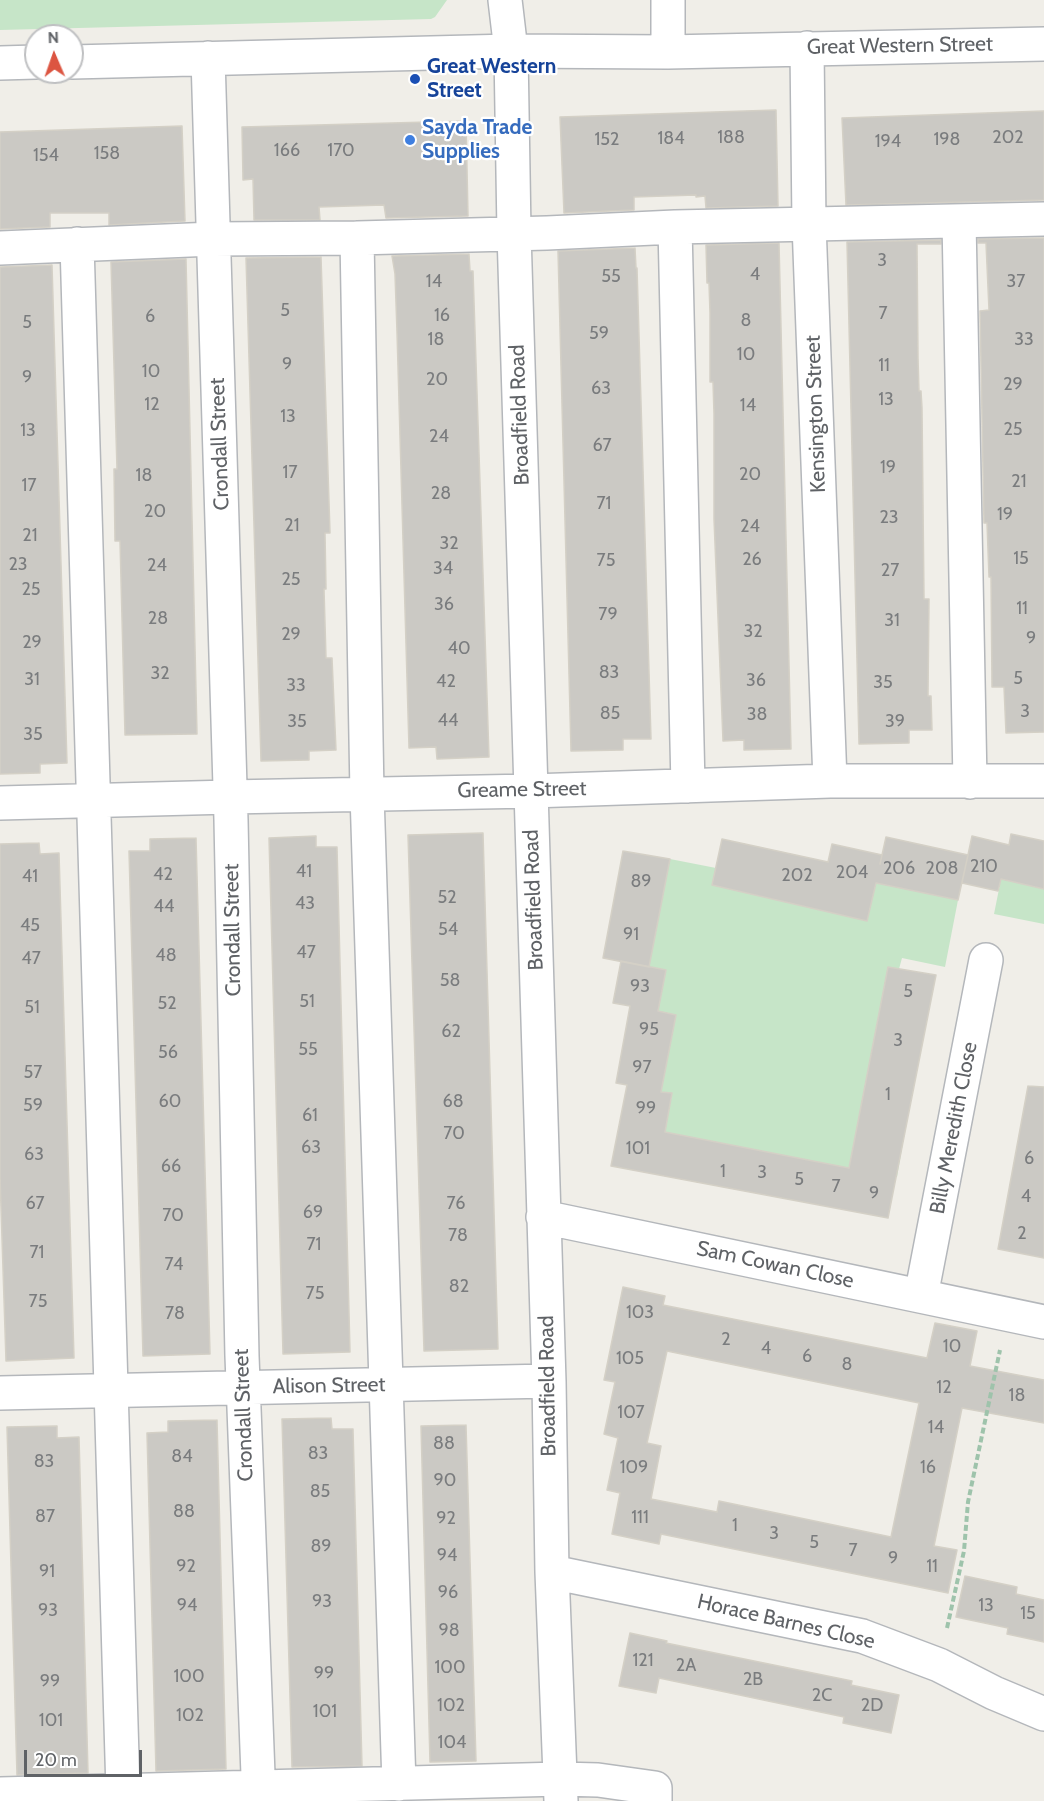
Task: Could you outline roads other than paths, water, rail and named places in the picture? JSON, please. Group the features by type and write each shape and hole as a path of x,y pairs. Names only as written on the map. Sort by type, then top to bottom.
{"street":[{"name":"Broadfield Road","path":"505,0 511,51 514,233 560,1790"},
{"path":"668,0 668,52"},
{"name":"Great Western Street","path":"84,62 511,51 668,52 1044,44"},
{"name":"Kensington Street","path":"807,48 809,224 830,781"},
{"name":"Crondall Street","path":"208,58 230,796 243,1388 258,1794"},
{"path":"0,63 24,62"},
{"path":"0,248 213,239 357,238 675,227 1044,219"},
{"path":"959,221 969,782"},
{"path":"675,227 688,786"},
{"path":"357,238 367,794 399,1784"},
{"path":"77,244 123,1791"},
{"name":"Greame Street","path":"0,803 230,796 531,791 830,781 1044,781"},
{"name":"Billy Meredith Close","path":"921,1296 986,960"},
{"name":"Sam Cowan Close","path":"543,1217 1044,1322"},
{"name":"Alison Street","path":"0,1393 549,1381"},
{"name":"Horace Barnes Close","path":"552,1572 862,1636 939,1665 994,1693 1044,1714"},
{"path":"0,1794 123,1791 258,1794 399,1784 560,1790 598,1780 655,1788 656,1801"}],"place":[{"name":"Great Western Street","path":"415,79"},
{"name":"Sayda Trade Supplies","path":"410,140"}]}
